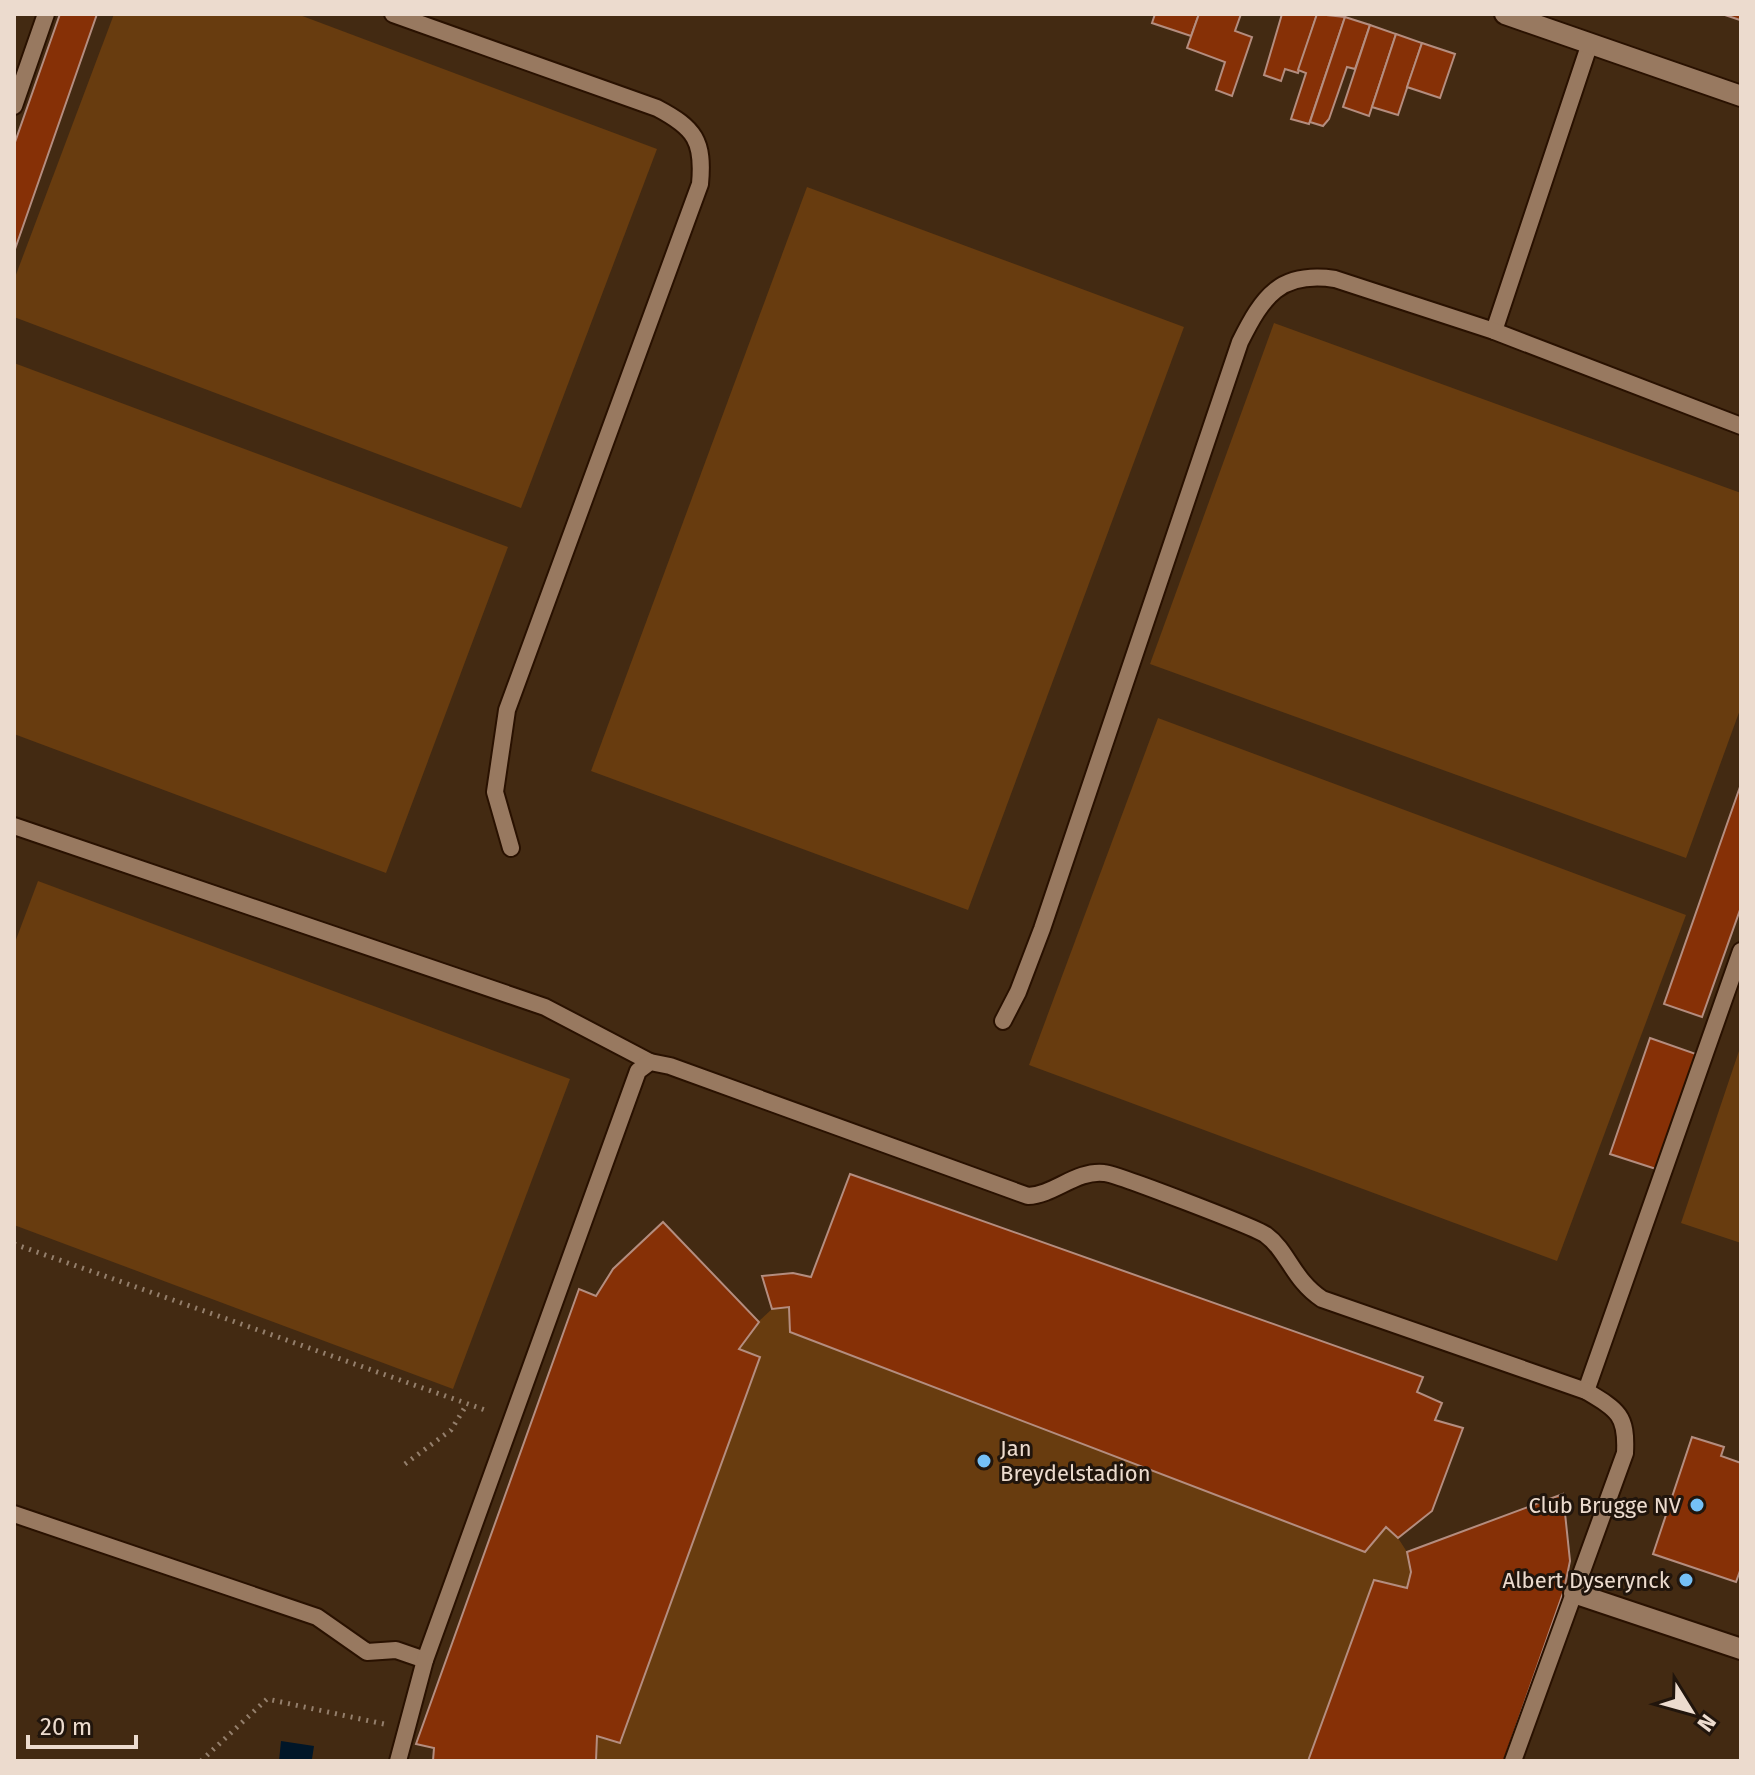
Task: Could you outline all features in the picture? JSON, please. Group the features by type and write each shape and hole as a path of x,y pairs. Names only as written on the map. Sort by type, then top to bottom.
{"street":[{"path":"1505,14 1741,96"},
{"path":"1574,1593 1741,1649"}],"lane":[{"path":"14,106 46,14"},
{"path":"393,14 657,108 680,120 698,139 702,160 700,184 507,710 495,792 511,848"},
{"path":"1494,331 1590,43"},
{"path":"1003,1021 1042,929 1240,342 1266,296 1308,275 1335,279 1494,331 1741,426"},
{"path":"14,826 545,1007 650,1062 670,1066 1028,1196 1045,1195 1068,1181 1104,1173 1265,1234 1306,1289 1322,1299 1586,1391 1617,1409 1626,1430 1625,1453 1513,1761"},
{"path":"1586,1391 1741,951"},
{"path":"398,1761 404,1728 425,1660 638,1071 650,1062"},
{"path":"14,1514 317,1617 367,1652 396,1650 425,1660"}],"path":[{"path":"14,1244 512,1420"},
{"path":"405,1464 451,1430 467,1404"},
{"path":"201,1761 267,1699 404,1728"}],"shaded area":[{"path":"114,14 297,14 657,149 521,508 14,317 14,280"},
{"path":"807,187 1184,327 968,910 591,771"},
{"path":"1274,323 1741,493 1741,707 1686,858 1150,664"},
{"path":"14,363 508,547 386,873 14,734"},
{"path":"1158,718 1686,915 1557,1261 1029,1065"},
{"path":"38,881 570,1079 453,1389 14,1225 14,945"},
{"path":"1741,1045 1741,1243 1681,1223"},
{"name":"Jan Breydelstadion","path":"850,1174 1423,1377 1417,1392 1442,1403 1435,1420 1463,1428 1432,1511 1398,1538 1407,1552 1563,1494 1570,1560 1564,1590 1504,1761 433,1761 434,1749 416,1744 579,1289 596,1296 613,1269 663,1222 759,1321 772,1309 762,1276 793,1273 811,1277"}],"water":[{"path":"281,1741 314,1746 312,1759 318,1761 279,1761"}],"building":[{"path":"60,14 97,14 14,252 14,145"},
{"path":"1155,14 1199,14 1191,36 1152,23"},
{"path":"1199,14 1241,14 1235,31 1252,37 1232,96 1216,90 1225,62 1187,48"},
{"path":"1282,14 1317,14 1298,73 1285,69 1281,81 1264,75"},
{"path":"1317,14 1345,17 1309,124 1291,119 1306,73 1298,70"},
{"path":"1722,14 1741,14 1741,18 1740,20"},
{"path":"1345,17 1370,25 1355,69 1347,67 1329,119 1323,126 1310,122"},
{"path":"1370,25 1396,34 1369,116 1343,107"},
{"path":"1396,34 1422,43 1398,115 1372,107"},
{"path":"1422,43 1455,54 1440,98 1407,87"},
{"path":"1741,784 1741,907 1702,1017 1664,1004"},
{"path":"1650,1038 1696,1054 1656,1169 1610,1154"},
{"path":"850,1174 1423,1377 1417,1392 1442,1403 1435,1420 1463,1428 1432,1511 1398,1538 1386,1527 1365,1552 790,1332 789,1307 772,1309 762,1276 793,1273 811,1277"},
{"path":"663,1222 759,1322 739,1349 760,1357 620,1743 597,1736 596,1761 433,1761 434,1748 416,1744 579,1289 596,1296 613,1269"},
{"path":"1692,1437 1724,1447 1721,1456 1741,1463 1741,1568 1736,1582 1653,1554"},
{"path":"1563,1494 1570,1561 1564,1590 1504,1761 1308,1761 1374,1580 1407,1588 1411,1572 1407,1552"}],"place":[{"name":"Jan Breydelstadion","path":"984,1461"},
{"name":"Club Brugge NV","path":"1697,1505"},
{"name":"Albert Dyserynck","path":"1686,1580"}]}
